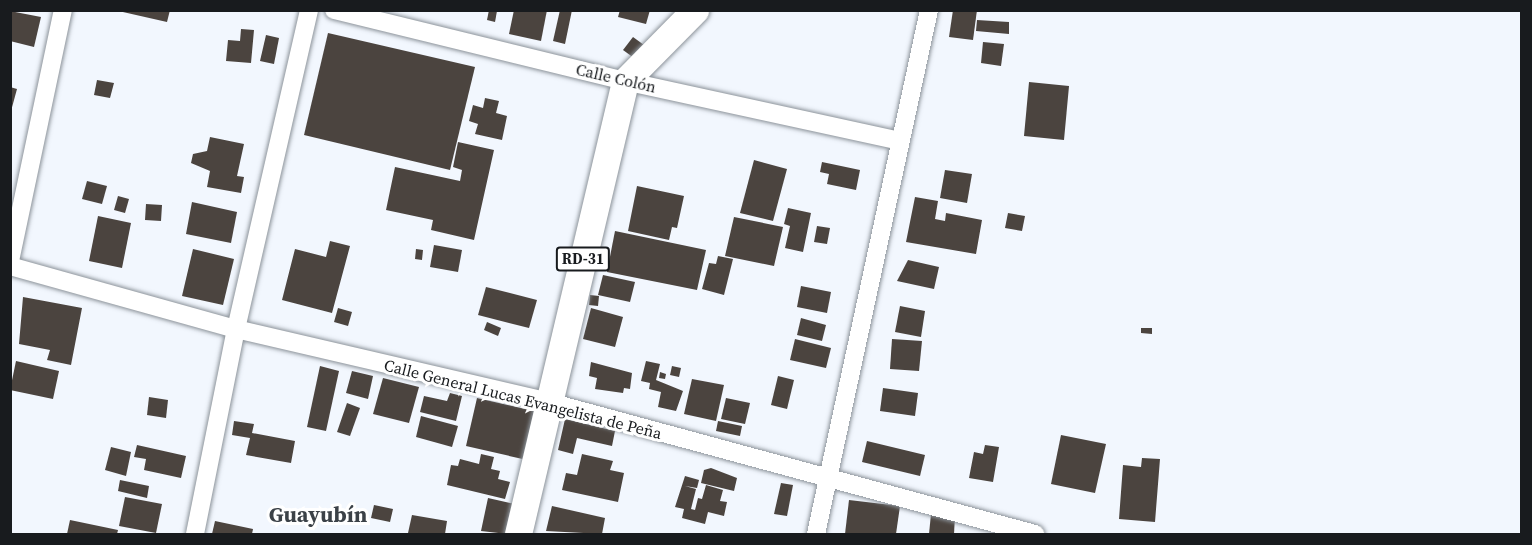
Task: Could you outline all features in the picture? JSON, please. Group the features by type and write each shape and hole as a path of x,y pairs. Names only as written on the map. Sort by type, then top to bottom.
{"main road":[{"path":"625,81 695,10"},
{"name":"RD-31","path":"518,534 625,81"}],"street":[{"path":"10,261 63,10"},
{"path":"195,534 236,329 309,10"},
{"name":"Calle Colón","path":"334,10 625,81 900,141"},
{"path":"816,534 826,478 929,10"},
{"name":"Calle General Lucas Evangelista de Peña","path":"10,266 236,329 549,402 1035,534"}],"building":[{"path":"114,10 170,10 167,22"},
{"path":"489,10 497,11 495,22 487,20"},
{"path":"514,10 547,10 541,41 509,34"},
{"path":"560,10 572,10 565,44 553,41"},
{"path":"620,10 650,10 646,24 618,17"},
{"path":"953,10 977,10 973,40 949,37"},
{"path":"10,11 41,17 34,47 10,41"},
{"path":"977,20 1009,22 1009,34 976,31"},
{"path":"241,29 254,30 251,63 226,61 228,40 240,41"},
{"path":"328,33 475,67 450,170 304,135"},
{"path":"266,35 279,38 274,64 260,61"},
{"path":"633,37 644,45 634,58 623,50"},
{"path":"983,42 1004,44 1001,66 981,63"},
{"path":"97,80 114,83 110,98 94,95"},
{"path":"1029,82 1069,86 1064,140 1024,136"},
{"path":"10,87 17,89 11,111 10,111"},
{"path":"485,98 499,101 496,113 507,116 502,140 475,134 478,124 469,121 473,105 483,108"},
{"path":"210,137 244,144 237,176 244,177 241,193 207,187 210,171 191,163 193,154 207,151"},
{"path":"458,142 494,150 474,240 431,230 433,220 386,210 395,167 460,181 462,170 453,167"},
{"path":"754,160 787,169 773,221 740,213"},
{"path":"822,162 860,170 856,190 827,184 829,174 820,172"},
{"path":"945,170 972,174 967,203 940,198"},
{"path":"87,181 107,186 102,204 82,199"},
{"path":"637,186 684,196 677,228 672,227 669,240 628,231"},
{"path":"118,196 129,199 125,213 114,210"},
{"path":"915,197 938,201 935,219 945,221 946,213 982,220 976,254 906,242"},
{"path":"192,202 237,212 231,243 186,234"},
{"path":"146,204 162,205 161,221 145,220"},
{"path":"788,208 811,213 803,252 785,248 790,226 784,224"},
{"path":"1008,213 1025,216 1022,231 1005,228"},
{"path":"98,216 131,223 122,268 89,261"},
{"path":"734,217 783,227 774,266 725,256"},
{"path":"817,226 830,228 827,244 814,242"},
{"path":"615,231 706,250 697,290 607,272"},
{"path":"330,241 350,246 332,313 282,300 295,249 326,257"},
{"path":"434,245 462,250 458,272 430,267"},
{"path":"193,249 234,259 223,305 182,296"},
{"path":"416,249 423,250 422,260 415,259"},
{"path":"718,256 733,259 724,295 702,289 709,263 716,264"},
{"path":"908,260 939,267 934,289 897,281"},
{"path":"603,275 635,282 630,302 598,295"},
{"path":"801,286 831,292 827,313 797,307"},
{"path":"486,287 537,300 529,328 478,315"},
{"path":"590,295 599,296 598,306 589,305"},
{"path":"23,297 82,308 71,365 47,360 50,350 19,344"},
{"path":"900,306 925,311 921,337 895,332"},
{"path":"338,308 352,312 348,326 334,322"},
{"path":"591,308 623,317 615,347 583,339"},
{"path":"801,318 826,325 822,341 797,335"},
{"path":"487,322 501,328 498,336 484,330"},
{"path":"1141,328 1152,328 1152,334 1141,333"},
{"path":"795,339 831,348 826,368 790,360"},
{"path":"892,339 922,341 919,371 890,369"},
{"path":"16,361 59,371 53,399 10,390"},
{"path":"646,361 660,364 656,380 683,391 676,411 658,407 661,392 649,389 650,383 641,381"},
{"path":"591,362 632,373 630,389 624,388 623,393 595,389 597,378 589,376"},
{"path":"320,366 339,371 326,431 307,427"},
{"path":"672,366 681,368 679,377 670,375"},
{"path":"352,371 373,376 368,399 346,393"},
{"path":"660,372 666,374 665,379 659,378"},
{"path":"778,376 794,380 787,409 771,405"},
{"path":"383,378 419,387 409,423 373,414"},
{"path":"692,379 724,385 716,421 684,414"},
{"path":"883,388 918,393 915,416 880,411"},
{"path":"450,393 462,396 456,421 420,412 424,396 447,401"},
{"path":"149,397 168,400 166,418 147,415"},
{"path":"477,398 538,412 527,460 466,446"},
{"path":"726,398 750,403 745,424 721,419"},
{"path":"347,403 360,408 350,436 337,432"},
{"path":"421,416 458,426 452,447 416,437"},
{"path":"565,419 615,431 612,446 577,438 573,454 558,450"},
{"path":"234,421 254,424 252,433 295,441 291,463 246,455 250,438 232,435"},
{"path":"718,421 742,426 740,436 716,431"},
{"path":"1061,435 1106,444 1095,493 1051,484"},
{"path":"867,441 925,455 920,476 862,462"},
{"path":"137,445 186,456 181,478 144,470 146,459 134,457"},
{"path":"985,445 999,447 993,482 969,478 974,452 983,454"},
{"path":"111,447 131,452 126,476 105,470"},
{"path":"481,454 494,457 491,469 500,471 498,479 510,482 505,499 447,485 451,465 458,466 460,459 479,464"},
{"path":"582,454 613,461 610,470 624,473 618,502 562,490 566,473 577,475"},
{"path":"1142,458 1160,459 1155,522 1119,519 1123,465 1141,467"},
{"path":"711,468 737,478 734,491 701,483 704,470"},
{"path":"685,476 699,480 697,488 685,486 696,489 691,509 695,510 698,498 702,499 706,485 723,490 720,501 727,502 724,516 708,512 705,524 682,518 684,509 675,507"},
{"path":"120,480 149,486 147,498 118,491"},
{"path":"781,483 793,485 787,516 774,514"},
{"path":"125,497 162,504 156,533 119,526"},
{"path":"488,498 514,504 507,534 481,531"},
{"path":"849,500 900,506 896,534 845,534"},
{"path":"374,505 393,509 390,522 371,518"},
{"path":"552,506 605,518 602,534 546,531"},
{"path":"931,514 955,516 954,534 929,534"},
{"path":"412,515 447,521 445,534 408,533"},
{"path":"70,520 118,530 117,534 67,534"},
{"path":"215,521 253,529 252,534 212,534"}],"district":[{"name":"Guayubín","path":"318,515"}]}
